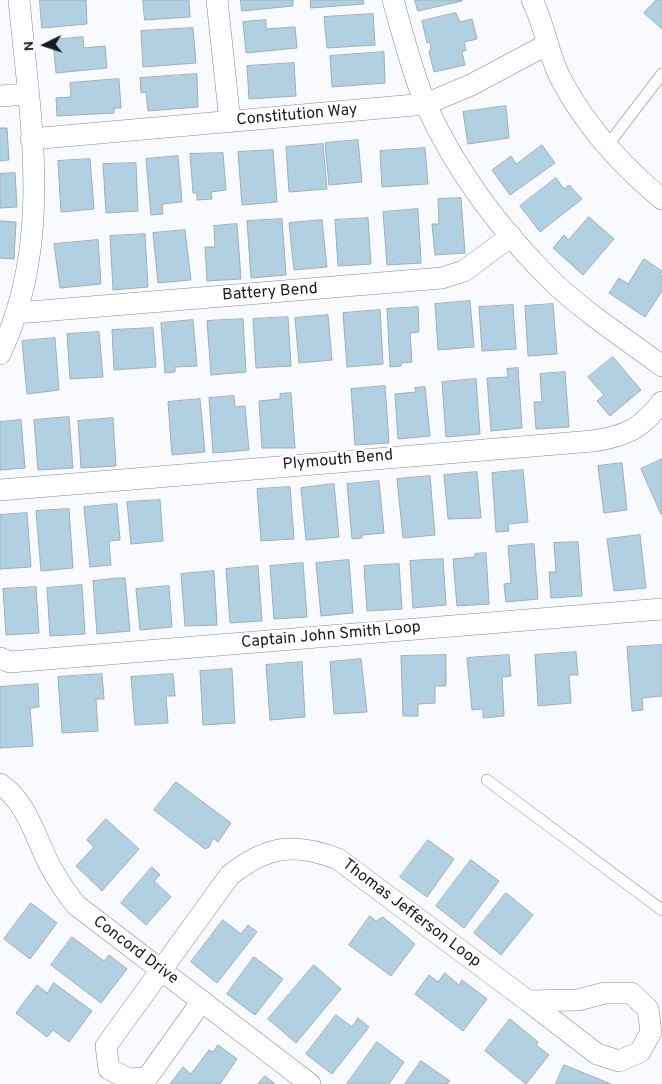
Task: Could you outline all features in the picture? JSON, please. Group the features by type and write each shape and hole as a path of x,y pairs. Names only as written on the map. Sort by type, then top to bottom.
{"street":[{"path":"0,354 17,313 29,266 34,227 32,139 19,0"},
{"path":"217,0 230,122"},
{"path":"393,0 426,104 463,171 510,236 575,301 662,366"},
{"path":"533,1 560,78 607,146 632,174 662,200"},
{"name":"Constitution Way","path":"32,139 426,104 471,85 548,44"},
{"path":"0,96 28,94"},
{"name":"Battery Bend","path":"17,313 442,278 464,271 510,236"},
{"name":"Plymouth Bend","path":"0,490 594,441 616,438 636,429 662,402"},
{"name":"Captain John Smith Loop","path":"0,658 10,662 662,609"},
{"name":"Concord Drive","path":"0,784 9,790 24,810 61,886 76,905 310,1084"},
{"name":"Thomas Jefferson Loop","path":"202,1001 146,1078 129,1079 109,1069 106,1046 230,875 248,861 270,852 293,848 316,851 338,859 597,1054 619,1061 640,1052 651,1032 648,1009 631,993 605,993 578,1000 528,1001"}],"lane":[{"path":"607,146 662,74"},
{"path":"487,780 662,910"}],"building":[{"path":"40,0 86,0 87,24 42,28"},
{"path":"143,0 189,0 190,17 145,20"},
{"path":"241,0 293,0 293,6 242,11"},
{"path":"311,0 363,0 364,4 311,8"},
{"path":"415,0 462,0 462,1 418,11"},
{"path":"656,0 662,0 662,29 644,13"},
{"path":"456,13 460,22 472,19 477,39 464,42 466,50 462,52 465,65 434,72 429,51 431,49 430,42 427,43 422,21"},
{"path":"373,14 375,45 327,48 324,17"},
{"path":"266,20 266,29 295,27 297,48 246,53 243,22"},
{"path":"193,28 196,63 143,67 141,31"},
{"path":"83,37 84,48 105,46 107,68 56,73 53,40"},
{"path":"384,52 385,83 332,87 330,56"},
{"path":"294,63 296,96 249,99 247,66"},
{"path":"197,74 198,107 148,111 146,92 141,93 140,78"},
{"path":"119,79 121,108 114,108 114,113 57,116 56,98 71,97 70,83"},
{"path":"506,106 509,138 468,144 463,112"},
{"path":"0,128 7,128 9,160 0,161"},
{"path":"358,140 362,182 329,185 325,143"},
{"path":"323,144 327,189 289,192 286,147"},
{"path":"542,145 555,163 510,195 492,170 511,156 516,164"},
{"path":"425,148 428,184 382,187 380,151"},
{"path":"273,150 277,202 242,205 238,152"},
{"path":"223,153 226,190 211,192 212,199 197,200 197,193 193,193 190,154"},
{"path":"178,156 182,202 162,204 163,214 151,215 146,159"},
{"path":"90,159 94,209 61,212 58,161"},
{"path":"136,163 138,211 106,213 103,164"},
{"path":"15,173 17,207 0,208 0,174"},
{"path":"556,178 564,189 569,185 582,199 540,232 520,206"},
{"path":"461,198 465,253 435,255 432,224 439,224 438,199"},
{"path":"418,209 421,263 387,265 383,212"},
{"path":"589,217 614,239 583,275 553,248 564,235 568,240"},
{"path":"368,218 371,264 338,266 335,220"},
{"path":"282,219 286,275 251,278 247,221"},
{"path":"322,220 327,267 294,270 289,223"},
{"path":"0,221 16,222 14,259 0,258"},
{"path":"237,224 241,279 207,281 205,247 215,247 214,226"},
{"path":"185,230 191,280 158,283 153,233"},
{"path":"145,234 148,287 113,290 110,236"},
{"path":"98,240 101,284 60,288 54,244"},
{"path":"644,259 662,271 660,275 662,276 662,291 645,317 609,293 619,278 628,284"},
{"path":"470,301 474,347 438,350 435,304"},
{"path":"553,304 557,354 528,356 525,306"},
{"path":"513,305 516,349 482,351 479,307"},
{"path":"418,307 419,332 410,333 412,362 390,367 387,309"},
{"path":"380,310 383,364 347,367 343,313"},
{"path":"328,315 332,360 299,363 295,318"},
{"path":"288,317 291,366 256,368 253,319"},
{"path":"243,319 246,372 211,375 207,321"},
{"path":"193,320 197,366 175,367 175,372 165,373 161,323"},
{"path":"153,328 156,367 114,370 112,330"},
{"path":"99,332 103,377 70,379 67,334"},
{"path":"55,338 59,390 27,394 22,341"},
{"path":"613,357 641,390 610,416 597,401 604,395 588,377"},
{"path":"518,368 522,428 491,431 487,378 508,377 507,369"},
{"path":"565,372 569,427 536,429 534,402 542,402 540,374"},
{"path":"476,379 480,434 446,437 442,382"},
{"path":"385,386 389,443 355,445 351,389"},
{"path":"425,387 430,436 398,439 395,394 416,392 415,388"},
{"path":"291,393 295,448 262,448 259,401 280,399 280,394"},
{"path":"234,396 235,407 245,406 249,450 213,453 209,398"},
{"path":"200,399 205,452 172,455 168,402"},
{"path":"69,417 73,468 38,470 34,420"},
{"path":"113,418 116,466 81,468 78,421"},
{"path":"21,420 25,468 0,470 0,422"},
{"path":"662,459 662,514 661,514 641,469"},
{"path":"622,463 627,510 604,513 598,466"},
{"path":"523,470 528,522 508,524 509,531 496,532 492,473"},
{"path":"477,472 481,518 448,519 444,475"},
{"path":"430,476 435,535 403,538 397,479"},
{"path":"379,481 384,533 362,535 362,538 352,539 347,484"},
{"path":"334,484 339,537 306,540 301,488"},
{"path":"290,487 294,539 261,541 257,489"},
{"path":"160,500 163,541 131,544 127,502"},
{"path":"117,504 120,540 109,541 111,565 90,567 84,507"},
{"path":"69,509 73,568 41,571 36,511"},
{"path":"27,513 31,567 0,569 0,515"},
{"path":"640,535 646,588 614,591 607,539"},
{"path":"578,542 582,596 551,598 549,572 556,572 554,543"},
{"path":"534,544 538,599 506,602 504,584 511,583 508,546"},
{"path":"486,553 489,604 457,606 453,559 475,557 475,554"},
{"path":"443,559 446,605 413,608 410,561"},
{"path":"349,560 353,613 321,616 316,563"},
{"path":"303,563 307,617 274,619 270,566"},
{"path":"399,564 402,609 367,611 364,566"},
{"path":"258,566 262,621 230,623 226,569"},
{"path":"214,571 217,625 185,626 181,574"},
{"path":"125,578 130,631 97,634 93,581"},
{"path":"82,585 85,634 50,636 47,588"},
{"path":"169,586 172,627 140,630 136,589"},
{"path":"36,587 39,633 6,635 3,589"},
{"path":"662,645 662,696 642,698 643,710 632,711 627,647"},
{"path":"576,652 578,675 569,675 571,703 538,706 535,655"},
{"path":"446,655 446,686 435,686 435,703 418,704 418,716 403,716 401,656"},
{"path":"509,655 511,676 502,677 504,716 483,718 483,709 472,710 467,658"},
{"path":"361,659 367,712 334,714 330,662"},
{"path":"302,662 305,717 270,720 266,665"},
{"path":"232,669 235,723 203,725 200,671"},
{"path":"102,674 104,699 96,699 98,731 62,733 58,677"},
{"path":"173,674 175,696 166,696 168,723 135,725 131,677"},
{"path":"38,684 39,707 30,708 33,746 0,748 0,687"},
{"path":"176,782 231,823 218,842 213,838 209,847 205,849 154,810"},
{"path":"106,819 139,849 102,891 76,866 94,847 87,840"},
{"path":"428,840 454,859 427,897 400,877"},
{"path":"471,860 499,881 464,928 436,906"},
{"path":"152,867 160,875 154,881 171,897 146,925 121,903"},
{"path":"506,893 533,915 501,955 474,933"},
{"path":"31,903 57,923 30,959 4,939"},
{"path":"370,916 376,921 383,917 415,944 391,976 349,945"},
{"path":"223,920 241,934 248,925 257,932 217,983 191,962"},
{"path":"72,937 104,961 109,955 127,969 101,1003 51,965"},
{"path":"254,957 283,979 255,1015 227,994"},
{"path":"314,965 341,989 296,1043 268,1019"},
{"path":"445,973 459,985 462,980 487,999 463,1031 415,994 429,975 438,982"},
{"path":"54,983 92,1011 69,1042 53,1030 47,1037 16,1013 37,985 47,993"},
{"path":"336,1015 352,1027 358,1018 369,1027 332,1074 306,1054"},
{"path":"510,1019 538,1042 536,1045 549,1055 526,1084 485,1051"},
{"path":"377,1042 404,1062 389,1084 347,1084"},
{"path":"218,1045 237,1059 220,1084 170,1084 183,1067 191,1074 209,1050 213,1052"},
{"path":"421,1061 450,1081 447,1084 405,1084"},
{"path":"564,1065 611,1084 556,1084"},
{"path":"265,1076 275,1084 258,1084"}]}
